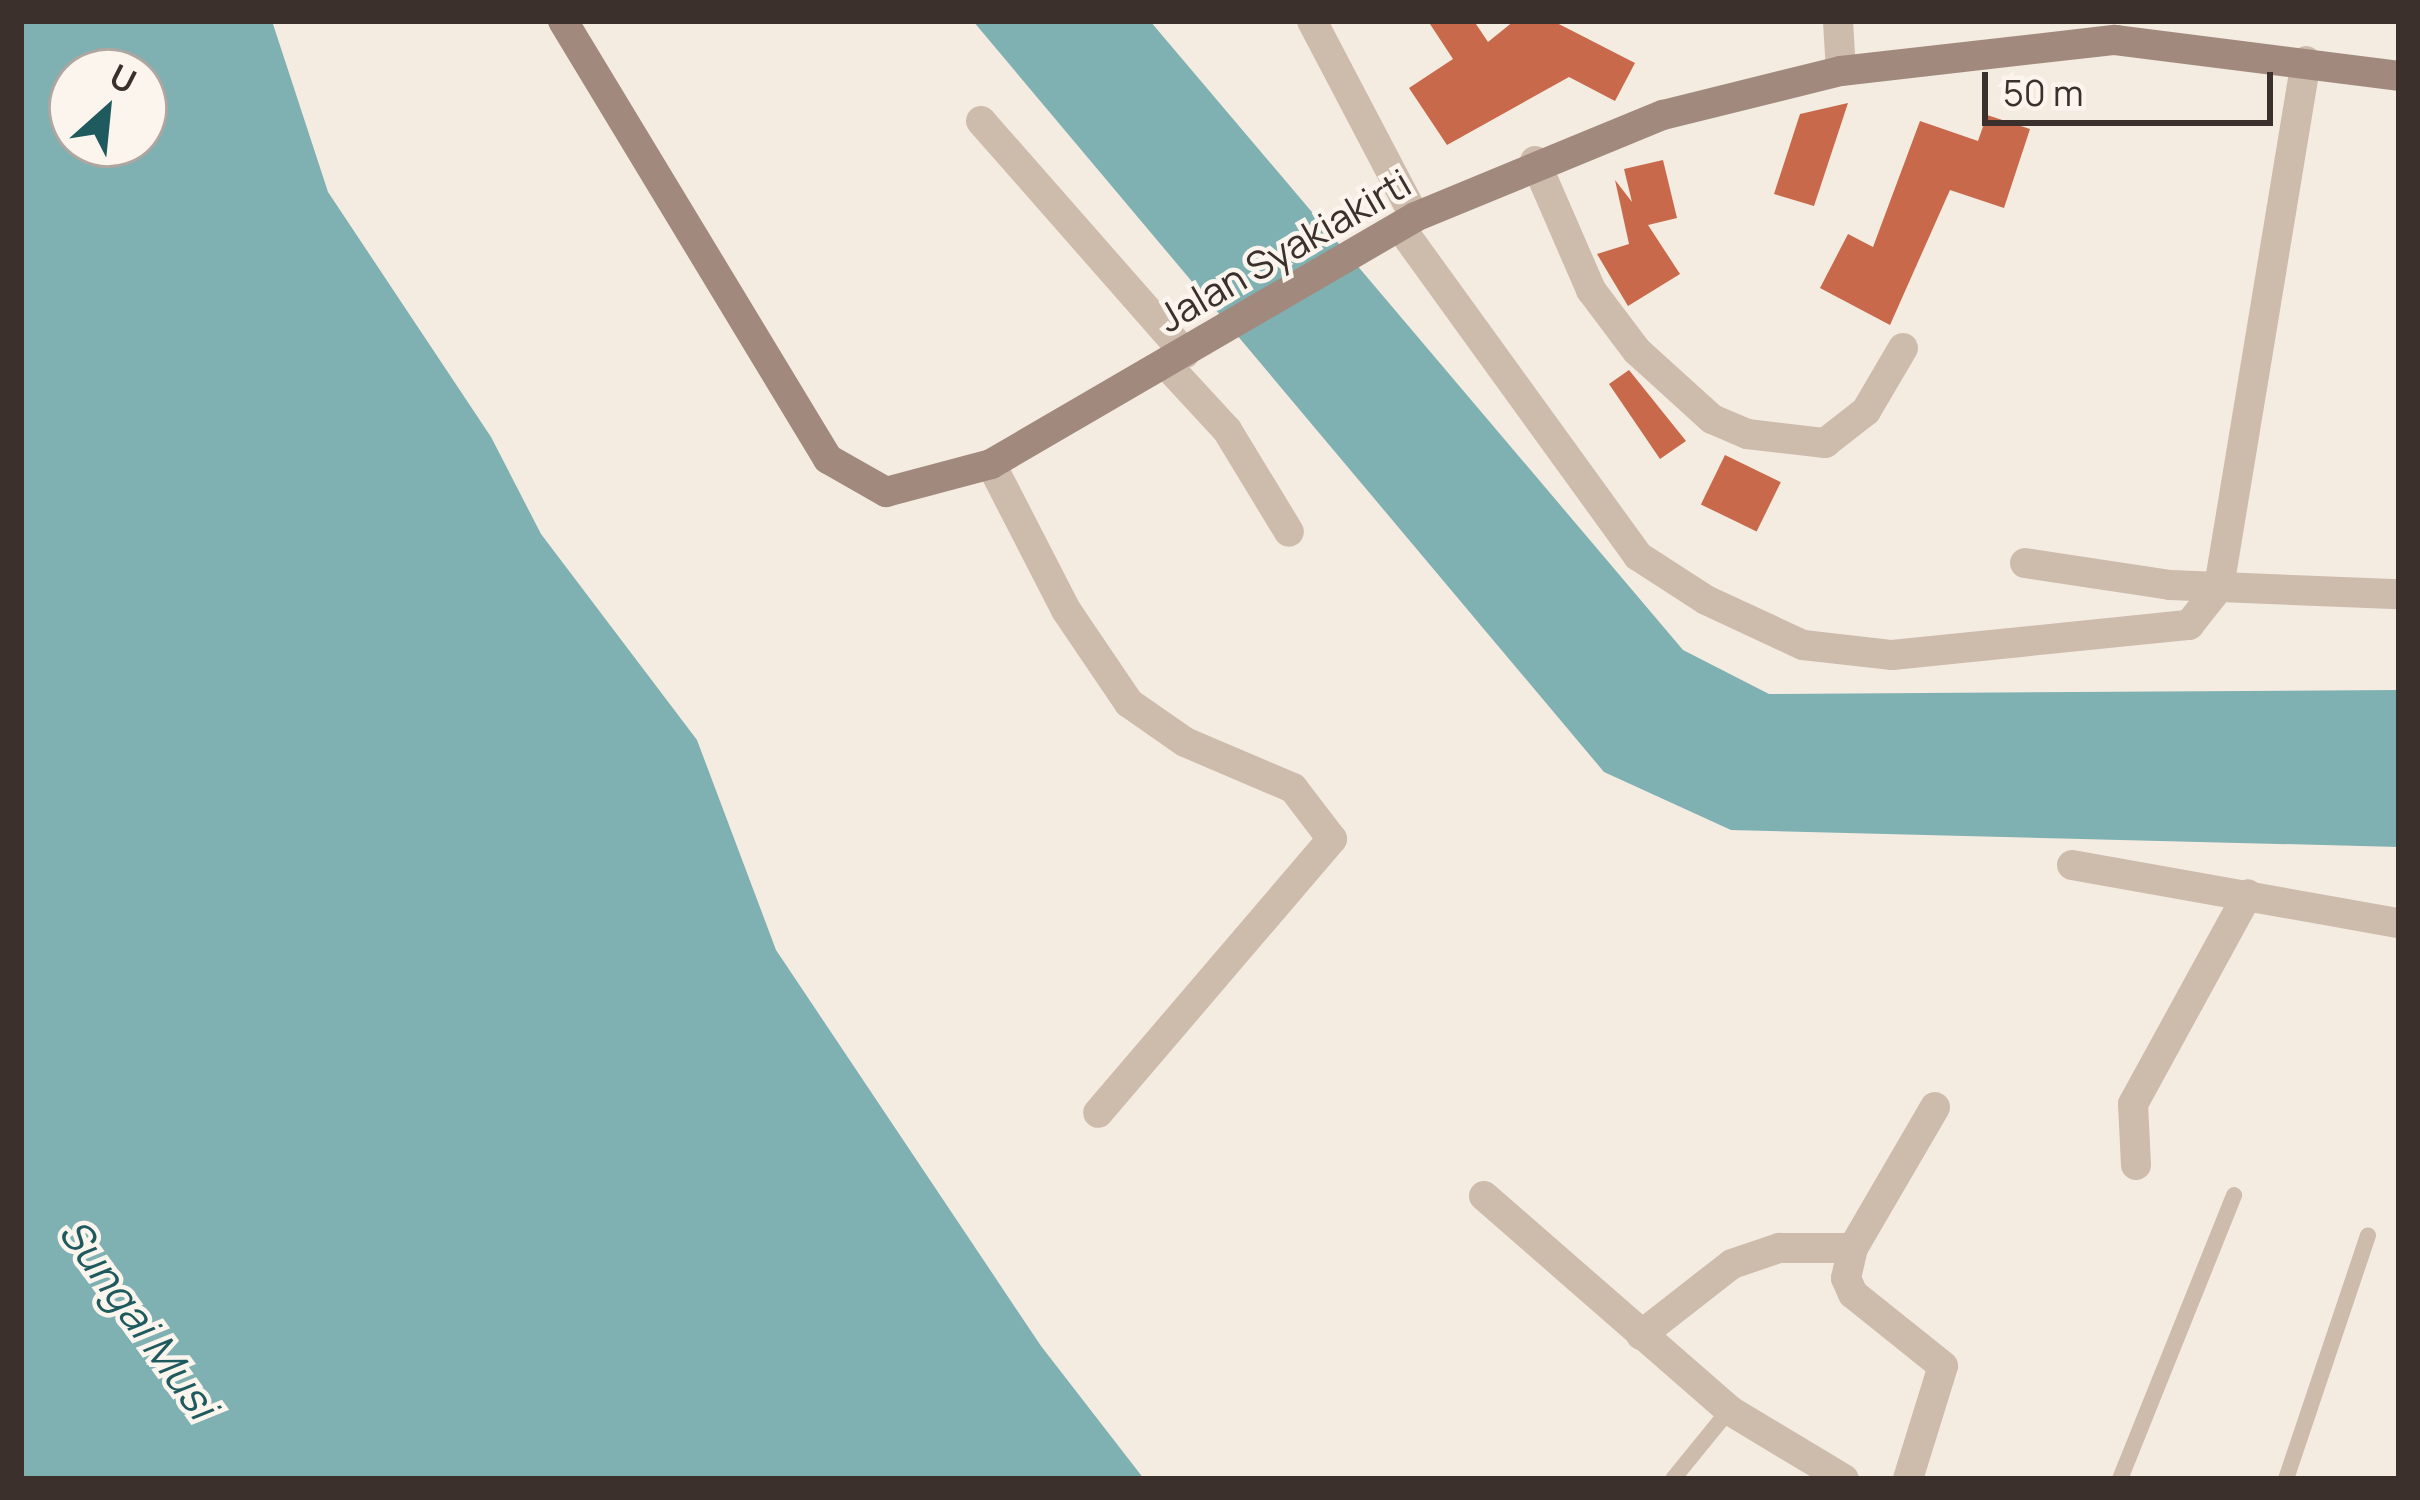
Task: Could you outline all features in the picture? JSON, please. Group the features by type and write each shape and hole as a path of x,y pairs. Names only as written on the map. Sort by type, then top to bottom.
{"street":[{"name":"Jalan Syakiakirti","path":"563,21 828,459 886,492 992,464 1396,229 1535,160 1841,70 2117,31 2399,76"},
{"path":"1312,21 1396,229 1638,556 1802,645 1892,655 2198,621 2219,587 2306,61"},
{"path":"1838,21 1841,70"},
{"path":"981,121 1185,353 1289,532"},
{"path":"1535,160 1591,290 1637,351 1712,418 1825,443 1866,411 1903,348"},
{"path":"992,464 1066,610 1129,704 1185,742 1288,785 1332,838 1099,1113"},
{"path":"2025,563 2219,587 2399,594"},
{"path":"2072,865 2399,923"},
{"path":"2136,1165 2133,1104 2248,894"},
{"path":"1908,1479 1943,1366 1853,1294 1853,1248 1935,1107"},
{"path":"1484,1196 1730,1410 1844,1479"},
{"path":"1641,1335 1732,1264 1779,1248 1853,1248"}],"lane":[{"path":"2120,1479 2234,1195"},
{"path":"2286,1479 2368,1235"},
{"path":"1673,1479 1730,1410"}],"water":[{"name":"Sungai Musi","path":"21,21 272,21 328,192 491,437 541,534 697,740 776,950 1041,1346 1144,1479 21,1479"},
{"path":"973,21 1150,21 1683,650 1769,694 2399,690 2399,847 1731,830 1604,772"}],"building":[{"path":"1428,21 1474,21 1488,42 1514,21 1553,21 1635,63 1615,101 1569,77 1447,145 1409,88 1453,59"},
{"path":"1848,103 1814,206 1774,194 1800,114"},
{"path":"1987,115 2030,129 2004,208 1950,190 1890,325 1820,288 1848,234 1873,247 1920,121 1978,141"},
{"path":"1663,160 1677,218 1648,225 1680,274 1628,306 1597,254 1629,244 1615,180 1632,202 1624,169"},
{"path":"1629,370 1686,441 1660,459 1609,384"},
{"path":"1725,455 1781,482 1757,532 1701,504"}]}
